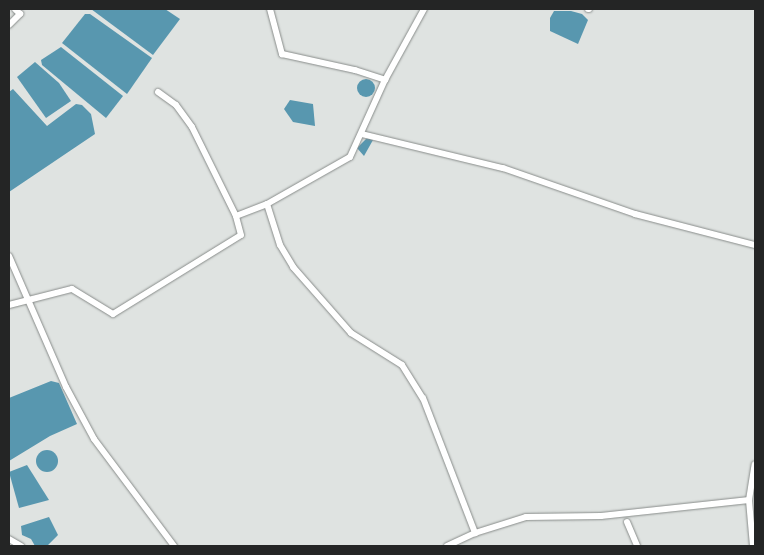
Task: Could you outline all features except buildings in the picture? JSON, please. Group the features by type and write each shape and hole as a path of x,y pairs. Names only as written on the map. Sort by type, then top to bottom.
{"street":[{"path":"270,9 282,54 384,80"},
{"path":"236,216 267,204 350,157 362,134 384,80 424,9"},
{"path":"9,24 20,10"},
{"path":"9,305 26,298 72,289 113,314 241,235 236,216 192,127 176,105 158,92"},
{"path":"362,134 503,168 635,214 755,245"},
{"path":"267,204 280,245 293,267 351,334 402,365 423,398 475,533"},
{"path":"9,256 66,387 94,439 174,546"},
{"path":"753,546 749,500 755,464"},
{"path":"447,546 475,533 526,517 601,516 749,500"},
{"path":"627,522 637,546"},
{"path":"9,539 21,546"}],"water":[{"path":"91,9 165,9 180,19 153,55"},
{"path":"554,11 571,11 582,14 588,20 578,44 550,31 550,18"},
{"path":"85,14 90,14 152,58 127,94 62,43"},
{"path":"61,47 123,96 106,118 42,65 41,60"},
{"path":"35,62 59,83 71,101 46,118 17,77"},
{"path":"366,79 372,82 375,88 372,94 366,97 360,94 357,88 360,82"},
{"path":"13,89 47,126 76,104 82,105 91,114 95,134 9,192 9,92"},
{"path":"290,100 313,104 315,126 293,122 284,109"},
{"path":"367,138 373,140 364,156 357,148"},
{"path":"51,381 59,383 77,424 50,436 9,461 9,398"},
{"path":"47,450 55,453 58,461 55,469 47,472 39,469 36,461 39,453"},
{"path":"27,465 49,500 19,508 9,472"},
{"path":"49,517 58,535 47,546 35,546 31,539 22,535 21,526"}]}
